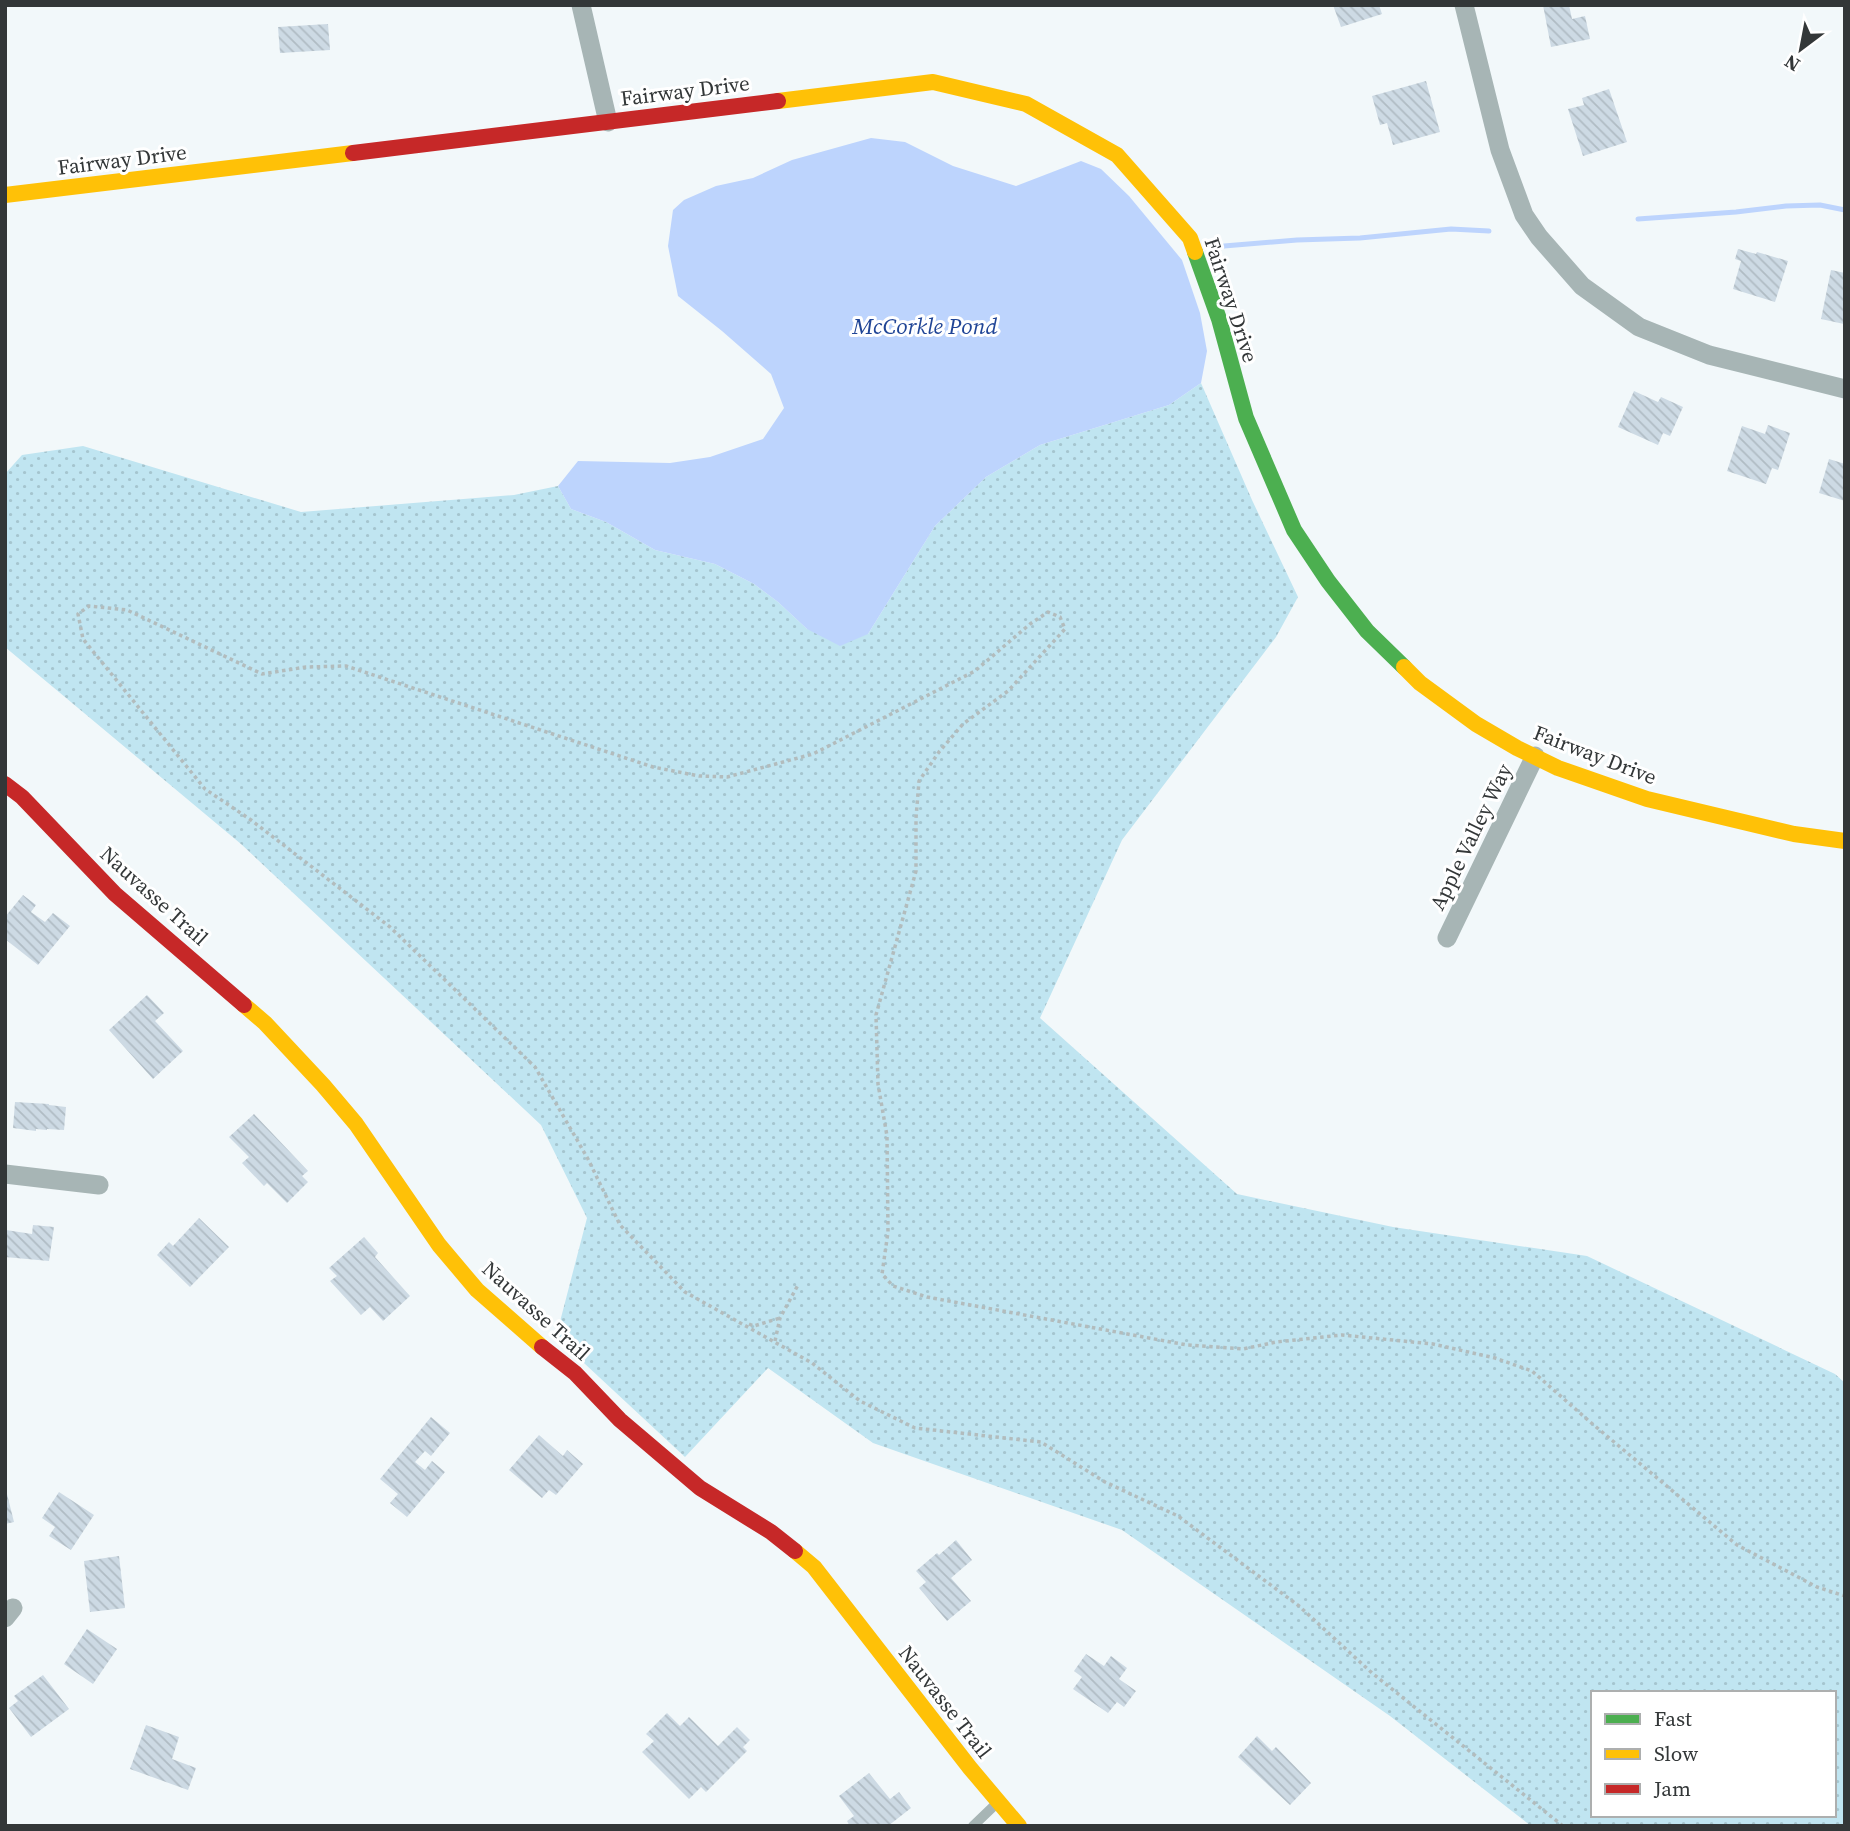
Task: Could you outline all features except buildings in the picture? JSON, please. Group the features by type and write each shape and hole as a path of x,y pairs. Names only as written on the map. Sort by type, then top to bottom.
{"street":[{"path":"581,5 608,121"},
{"path":"1464,5 1500,150 1524,215 1581,286 1639,327 1709,355 1845,388"},
{"name":"Fairway Drive","path":"5,195 933,82 1026,104 1117,155 1190,238 1219,318 1246,418 1294,530 1328,581 1367,631 1420,682 1476,724 1558,768 1647,799 1794,834 1845,841"},
{"name":"Apple Valley Way","path":"1447,938 1535,756"},
{"name":"Nauvasse Trail","path":"5,785 22,797 115,894 265,1023 323,1085 356,1124 439,1245 477,1290 523,1332 575,1373 620,1420 700,1488 771,1532 814,1567 970,1768 1019,1826"},
{"path":"5,1174 99,1185"}],"lane":[{"path":"973,1826 998,1801"}],"path":[{"path":"1563,1826 1372,1673 1299,1606 1178,1516 1105,1482 1041,1442 915,1427 860,1401 812,1363 685,1292 620,1225 588,1158 535,1067 390,927 251,820 205,789 83,639 78,614 89,606 127,610 262,674 306,667 346,666 653,767 699,776 727,778 813,754 975,671 1048,612 1060,617 1065,629 1008,691 963,724 919,781 916,871 876,1015 878,1084 887,1136 888,1232 882,1274 893,1286 927,1297 1187,1345 1243,1349 1276,1342 1342,1335 1433,1344 1495,1358 1532,1371 1737,1545 1817,1587 1845,1596"},
{"path":"775,1341 780,1318 798,1285"},
{"path":"741,1322 754,1326 780,1318"}],"shaded area":[{"path":"1201,383 1298,597 1276,637 1122,840 1040,1018 1237,1194 1393,1227 1587,1256 1835,1374 1845,1383 1845,1826 1531,1826 1390,1716 1122,1530 873,1443 768,1368 685,1457 556,1337 587,1218 541,1125 241,844 5,647 5,474 22,455 83,446 301,512 514,495 558,486 571,509 606,522 655,550 715,564 754,584 807,629 868,634 935,526 986,477 1040,445 1169,405"}],"water":[{"name":"McCorkle Pond","path":"871,138 905,142 953,166 1016,186 1081,161 1101,169 1129,196 1182,260 1200,313 1207,351 1201,383 1169,405 1040,445 986,477 935,526 868,634 840,646 807,629 754,584 715,564 655,550 606,522 571,509 558,486 578,461 670,463 710,457 763,439 784,408 771,374 678,296 668,246 673,210 684,200 716,186 753,178 792,160"}],"waterway":[{"path":"1638,219 1786,206 1820,205 1845,210"},
{"path":"1224,246 1360,238 1451,229 1489,231"}],"traffic: fast":[{"path":"1195,252 1219,319 1246,418 1294,530 1328,581 1367,631 1404,667"}],"traffic: slow":[{"path":"778,101 933,82 1026,104 1117,155 1190,238 1195,252"},
{"path":"5,195 353,153"},
{"path":"1404,667 1420,683 1476,724 1558,768 1647,799 1794,834 1845,841"},
{"path":"244,1005 265,1023 356,1124 439,1245 477,1290 542,1347"},
{"path":"795,1551 814,1567 970,1768 1019,1826"}],"traffic: jam":[{"path":"353,153 778,101"},
{"path":"5,784 22,797 115,894 244,1005"},
{"path":"542,1347 575,1373 620,1420 700,1488 771,1532 795,1551"}]}
